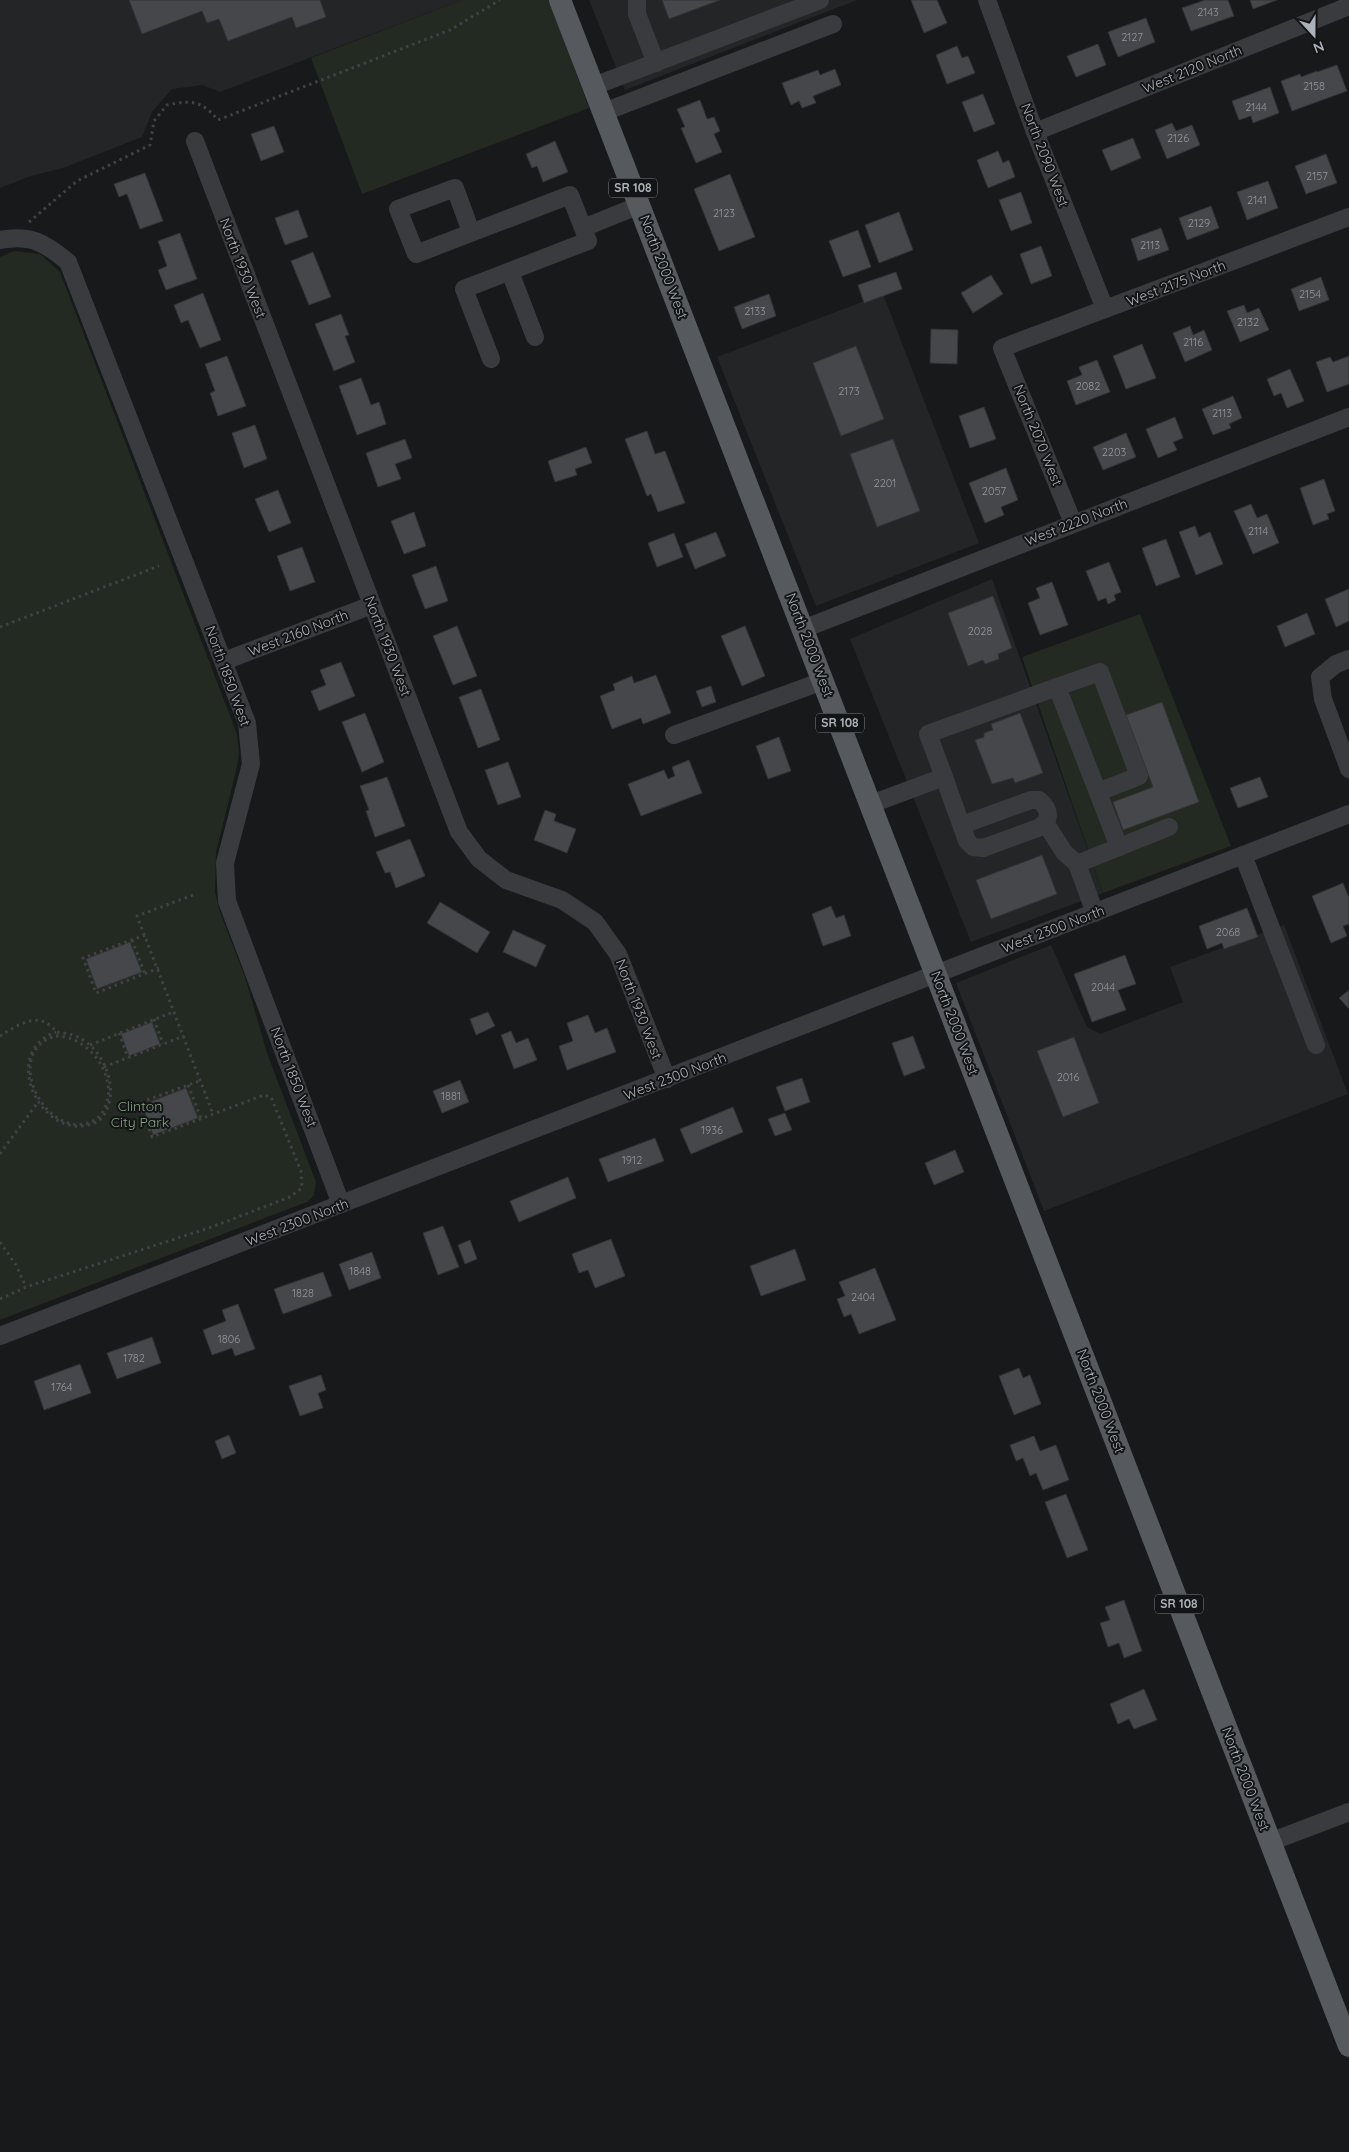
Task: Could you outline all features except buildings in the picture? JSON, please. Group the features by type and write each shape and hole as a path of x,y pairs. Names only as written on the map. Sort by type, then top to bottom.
{"main road":[{"name":"North 2000 West","path":"560,0 1349,2046"}],"street":[{"path":"637,0 637,14 656,62"},
{"path":"594,86 820,0"},
{"name":"North 2090 West","path":"987,0 1035,132 1105,309"},
{"name":"West 2120 North","path":"1035,132 1349,6"},
{"path":"604,112 833,24"},
{"name":"North 1930 West","path":"195,141 459,832 479,859 506,880 562,900 595,922 618,954 667,1079"},
{"path":"471,232 570,195 588,241 464,289 491,359"},
{"path":"583,228 640,205"},
{"name":"West 2175 North","path":"1002,348 1349,217"},
{"path":"0,240 27,230"},
{"name":"North 1850 West","path":"27,230 68,262 247,723 250,764 225,863 228,901 342,1204"},
{"path":"510,272 535,337"},
{"name":"North 2070 West","path":"1002,348 1073,523"},
{"name":"West 2220 North","path":"803,629 1349,417"},
{"name":"West 2160 North","path":"224,661 372,605"},
{"path":"1349,659 1336,664 1320,677 1323,699 1349,769"},
{"path":"1046,824 983,848 973,847 967,841 928,734 1100,672 1139,776 1098,792"},
{"path":"674,735 823,680"},
{"path":"1057,687 1119,847"},
{"path":"871,804 944,777"},
{"path":"962,825 1031,800 1039,800 1046,806 1048,816 1046,824 1064,852 1077,864 1095,913"},
{"name":"West 2300 North","path":"0,1336 1349,814"},
{"path":"1077,864 1170,827"},
{"path":"1243,855 1316,1045"},
{"path":"1270,1842 1349,1812"}],"path":[{"path":"27,230 77,181 150,145 154,121 167,105 190,100 208,108 218,120 450,30 500,0"},
{"path":"0,627 159,566"},
{"path":"193,895 137,916 159,968 173,1012 202,1080 213,1114"},
{"path":"145,935 83,958 96,993 159,968"},
{"path":"132,940 145,974"},
{"path":"89,1045 173,1012"},
{"path":"154,1019 163,1044"},
{"path":"0,1036 18,1024 29,1021 42,1021 51,1025 56,1032"},
{"path":"56,1032 78,1037 89,1045 102,1059 112,1094 103,1117 93,1124 81,1127 61,1122 38,1102 28,1077 29,1057 40,1039 56,1032"},
{"path":"119,1033 128,1058"},
{"path":"56,1036 65,1036 78,1041 92,1052 104,1073 109,1097 105,1108 99,1118 92,1122 79,1125 68,1123 49,1111 40,1100 33,1086 30,1072 31,1058 41,1041 56,1036"},
{"path":"104,1067 184,1036"},
{"path":"0,1299 26,1288 209,1228 290,1197 302,1188 301,1172 271,1097 264,1095 152,1137 139,1103 202,1080"},
{"path":"188,1085 201,1118"},
{"path":"0,1154 38,1102"},
{"path":"0,1242 16,1264 26,1288"}],"shaded area":[{"path":"0,0 462,0 220,92 202,85 172,89 152,112 142,137 63,168 31,176 0,188"},
{"path":"589,0 857,0 625,90"},
{"path":"883,294 979,543 816,606 717,357"},
{"path":"992,579 1103,893 971,942 850,639"},
{"path":"1284,925 1348,1094 1044,1211 956,983 1051,945 1087,1027 1100,1034 1183,1002 1170,967"}],"green space":[{"path":"462,0 549,0 589,108 362,194 311,58"},
{"name":"Clinton City Park","path":"14,251 40,254 60,272 237,734 239,754 216,852 215,892 220,912 245,977 267,1053 316,1182 314,1195 307,1202 0,1320 0,257"},
{"path":"1140,614 1231,846 1103,893 1022,657"}]}
